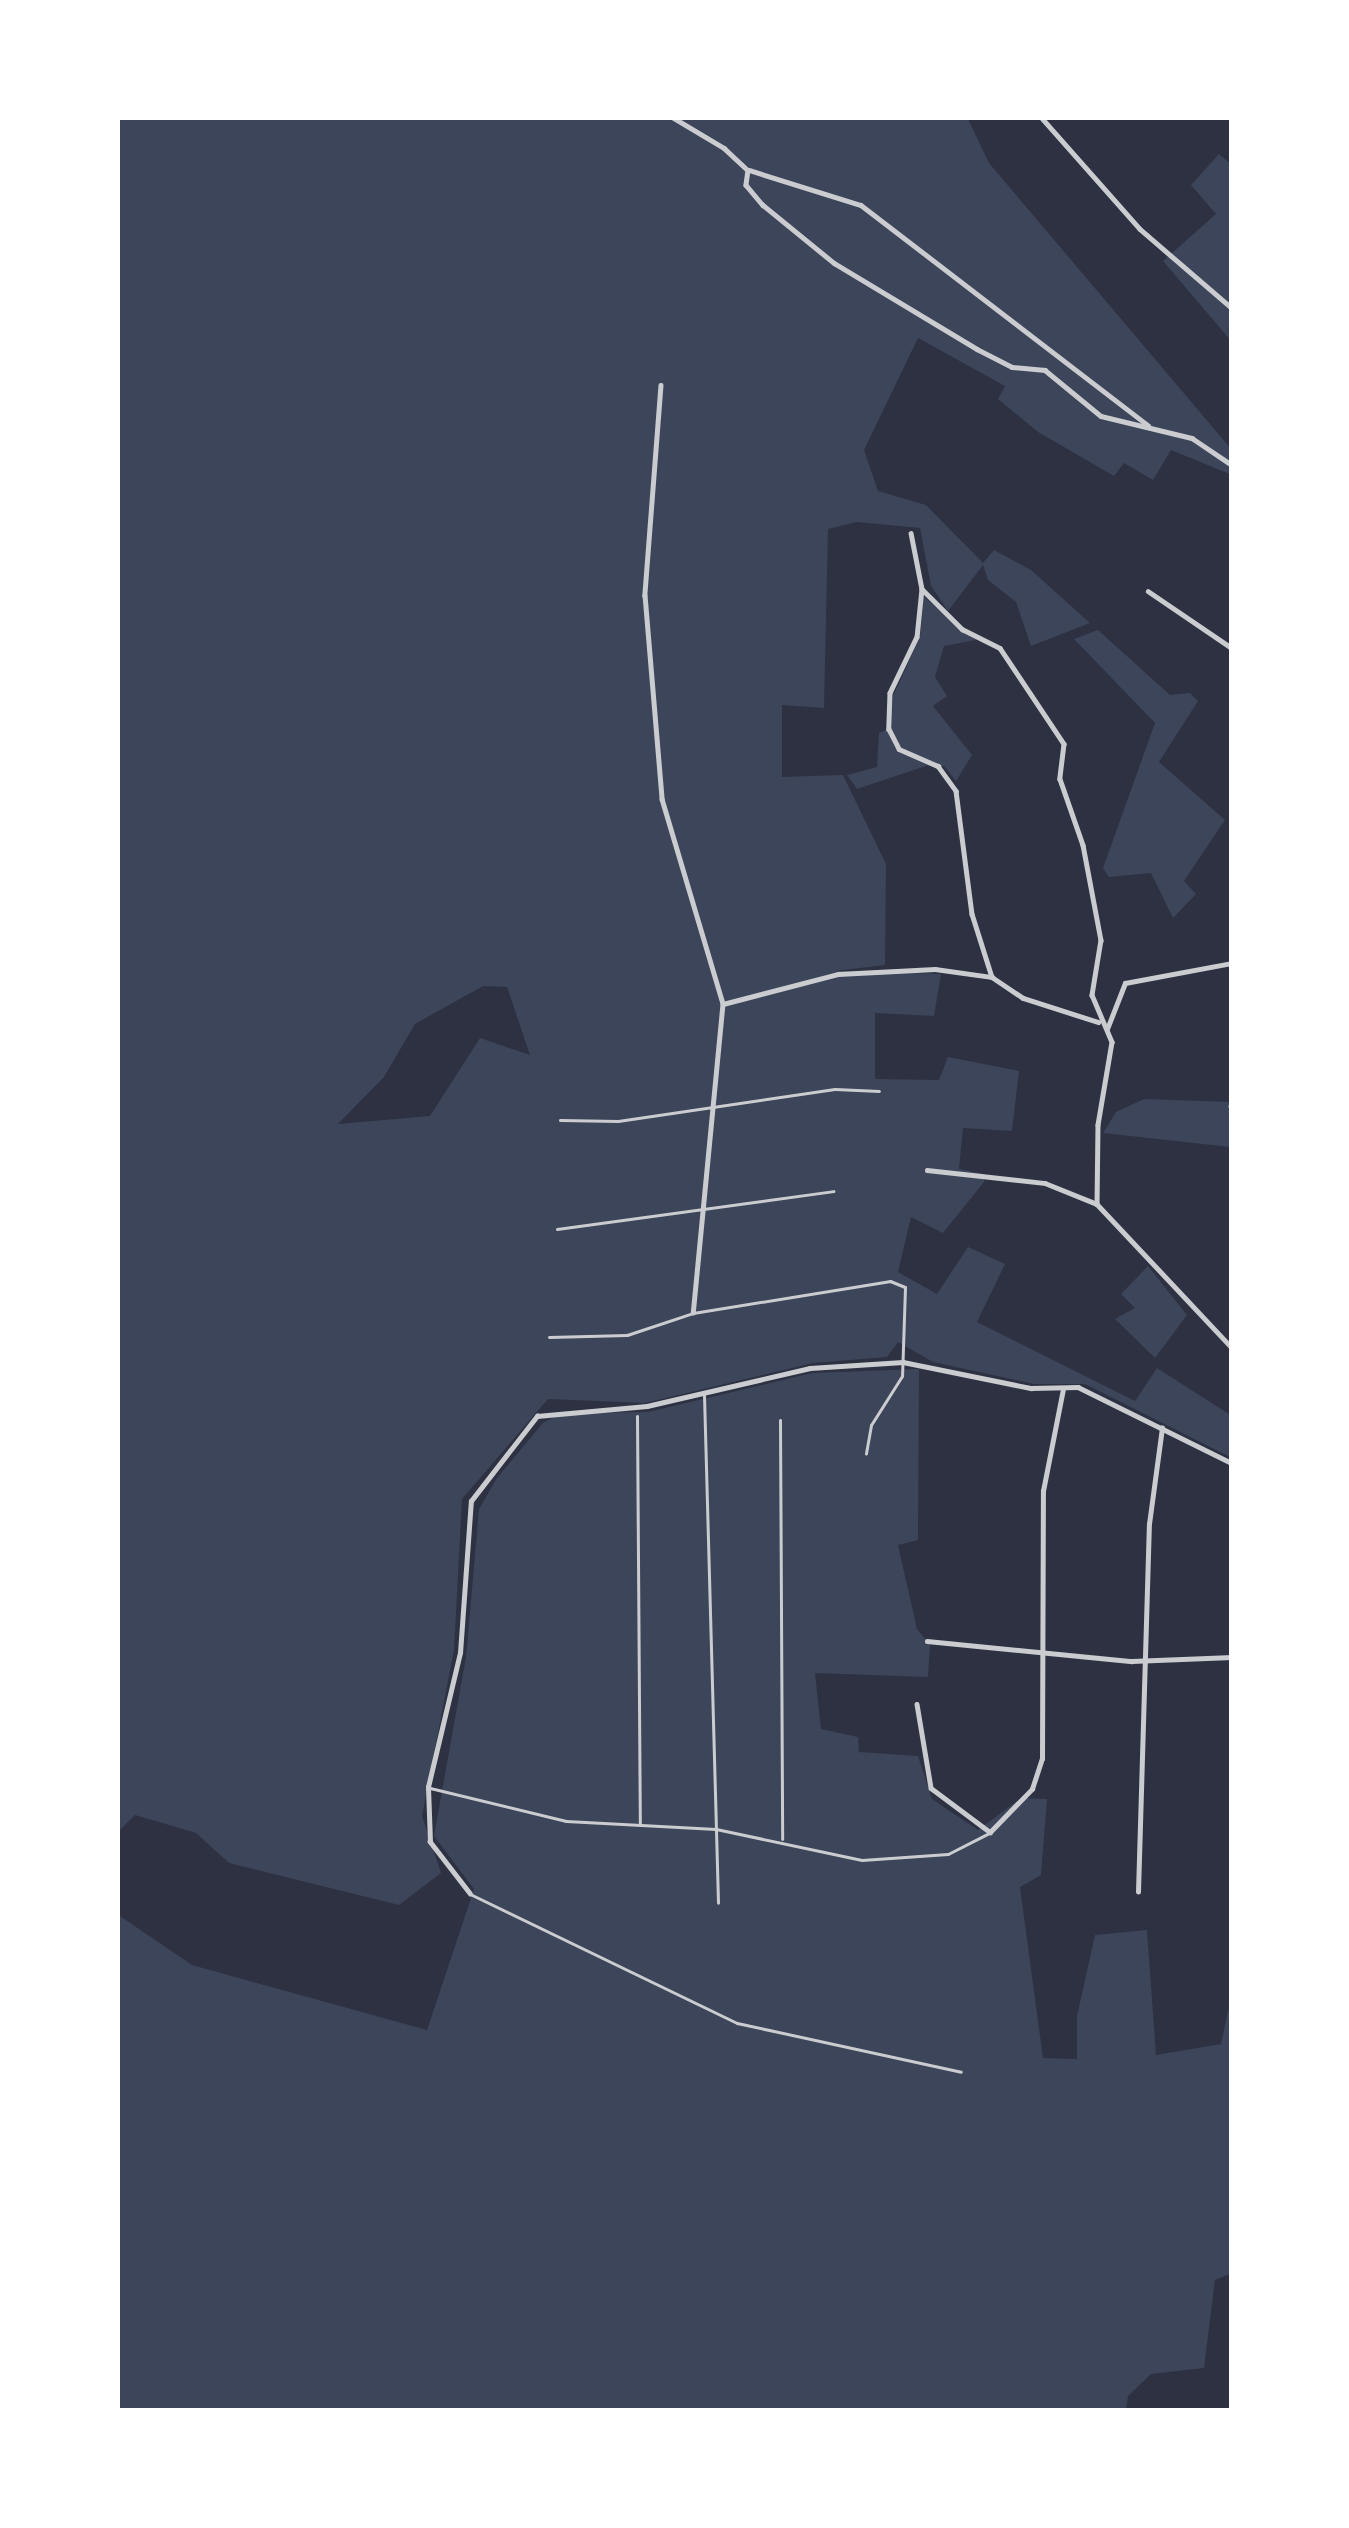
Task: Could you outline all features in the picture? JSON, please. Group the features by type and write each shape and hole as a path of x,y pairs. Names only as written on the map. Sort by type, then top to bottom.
{"street":[{"path":"672,117 748,170 861,205 1148,424"},
{"path":"1041,117 1140,229 1232,308"},
{"path":"748,170 746,185 763,205 834,262 977,350 1012,367 1045,370 1101,416 1192,438 1232,465"},
{"path":"661,385 646,595 660,778 723,1004 708,1211 693,1313"},
{"path":"911,533 922,589 917,637 890,693 889,729 899,749 938,766 956,790 972,914 992,977"},
{"path":"922,589 962,629 1000,648 1064,744 1060,779 1083,845 1101,940 1092,994 1107,1029"},
{"path":"1148,591 1232,648"},
{"path":"1097,1204 1107,1029 1125,983 1232,963"},
{"path":"723,1004 838,974 902,968 992,977 1023,998 1101,1022"},
{"path":"928,1170 1045,1183 1097,1204 1232,1348"},
{"path":"470,1894 430,1842 428,1787 460,1653 471,1501 537,1416 704,1394 810,1367 903,1362 1093,1392 1232,1463"},
{"path":"917,1704 932,1788 990,1832 1032,1790 1042,1759 1043,1491 1063,1389"},
{"path":"1138,1892 1149,1524 1162,1428"},
{"path":"927,1641 1148,1660 1232,1657"}],"lane":[{"path":"560,1120 879,1090"},
{"path":"557,1229 833,1191"},
{"path":"550,1337 627,1335 693,1313 890,1281 905,1287 903,1362 890,1400 871,1424 866,1454"},
{"path":"704,1394 718,1903"},
{"path":"637,1416 640,1827"},
{"path":"780,1420 782,1841"},
{"path":"428,1787 566,1822 716,1829 862,1860 948,1854 990,1832"},
{"path":"470,1894 737,2024 961,2072"}],"shaded area":[{"path":"117,117 967,117 989,163 1232,450 1232,475 1171,450 1153,480 1124,463 1114,476 1038,432 998,399 1005,386 918,338 864,450 878,491 926,505 983,563 994,550 1031,570 1090,623 1031,646 1016,602 988,580 983,565 948,611 931,586 920,528 857,522 828,529 824,708 782,705 782,777 843,775 886,864 885,965 835,971 941,974 934,1016 875,1013 875,1079 939,1080 948,1057 1019,1071 1012,1131 963,1128 959,1169 984,1174 984,1182 943,1233 911,1217 898,1272 937,1294 968,1247 1005,1264 977,1322 1135,1401 1157,1368 1232,1416 1232,1458 1085,1384 1034,1384 933,1362 898,1342 887,1357 813,1363 645,1403 548,1399 462,1499 454,1650 422,1816 441,1873 399,1905 229,1863 196,1833 135,1815 117,1833","holes":["483,986 507,987 530,1055 480,1038 430,1116 338,1124 384,1077 415,1024"]},
{"path":"1219,154 1232,165 1232,342 1163,261 1216,214 1191,185"},
{"path":"924,597 976,640 944,646 935,677 947,696 933,706 972,755 956,781 944,766 929,765 857,789 847,775 877,767 879,733 891,728 893,696 920,637"},
{"path":"1098,630 1170,695 1190,693 1198,701 1159,762 1225,820 1184,881 1196,894 1173,918 1151,873 1109,877 1103,868 1155,723 1074,639"},
{"path":"1144,1099 1232,1102 1232,1225 1230,1147 1103,1133 1116,1112"},
{"path":"1148,1266 1187,1315 1155,1358 1115,1319 1135,1308 1121,1294"},
{"path":"919,1369 918,1540 898,1545 917,1629 930,1645 928,1677 815,1673 821,1729 858,1737 859,1752 918,1756 932,1799 978,1830 1021,1798 1047,1799 1041,1875 1020,1887 1043,2058 1077,2059 1077,2016 1095,1935 1147,1930 1156,2055 1221,2044 1232,1992 1232,2273 1215,2280 1204,2368 1151,2374 1128,2396 1126,2411 117,2411 117,1914 192,1965 427,2030 474,1889 434,1836 466,1657 479,1509 497,1478 543,1423 562,1413 648,1412 812,1373"}]}
